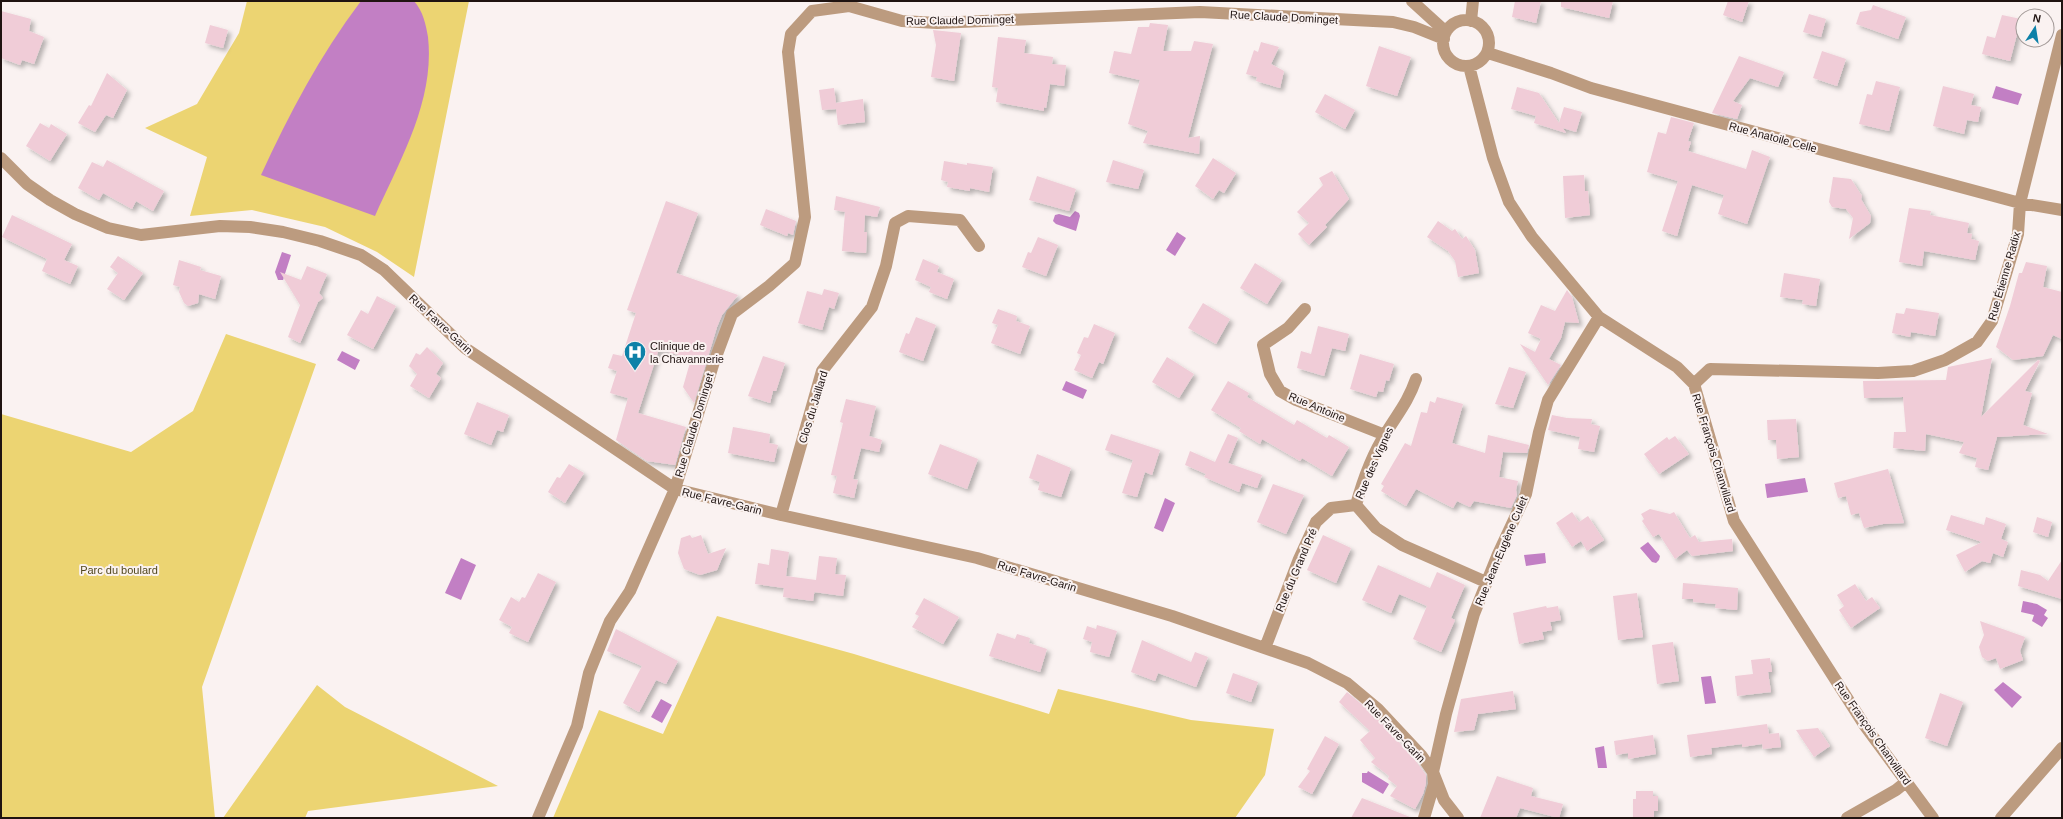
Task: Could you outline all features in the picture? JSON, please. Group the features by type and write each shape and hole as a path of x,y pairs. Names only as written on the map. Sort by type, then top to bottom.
{"street":[{"path":"1412,1 1445,36"},
{"path":"1471,21 1473,1"},
{"name":"Rue Claude Dominget","path":"538,818 576,726 589,673 610,621 630,591 675,489 713,365 732,314 769,286 795,263 805,217 788,52 791,34 812,11 849,6 902,21 937,22 1200,7 1393,22 1445,36"},
{"path":"1461,21 1471,21 1480,25 1487,33 1490,42 1488,53 1477,64 1469,66 1459,65 1450,60 1445,52 1445,36 1452,25 1461,21"},
{"name":"Rue Étienne Radix","path":"1694,384 1710,369 1878,373 1913,371 1946,360 1977,342 1992,321 2018,234 2020,203 2062,35"},
{"name":"Rue Anatoile Celle","path":"1488,53 1551,73 1591,88 2020,203 2062,210"},
{"name":"Rue François Chanvillard","path":"1469,66 1493,158 1510,202 1532,237 1599,317 1677,367 1694,384 1734,521 1865,726 1933,818"},
{"name":"Rue Favre-Garin","path":"1,158 27,184 50,200 76,214 108,228 141,235 220,226 250,227 283,232 320,241 361,255 384,270 465,348 675,489 781,515 977,558 1172,616 1308,663 1347,683 1378,709 1421,755 1433,772 1444,800 1458,818"},
{"name":"Clos du Jaillard","path":"781,515 822,371 872,307 886,266 895,223 908,216 960,220 979,246"},
{"name":"Rue Antoine","path":"1305,309 1288,328 1263,345 1270,374 1280,391 1296,400 1384,435"},
{"name":"Rue Jean-Eugène Culet","path":"1424,818 1434,784 1433,772 1446,714 1470,629 1486,582 1526,494 1539,432 1548,400 1599,317"},
{"name":"Rue des Vignes","path":"1356,505 1360,491 1384,435 1410,397 1416,379"},
{"path":"1356,505 1376,528 1402,545 1486,582"},
{"name":"Rue du Grand Pré","path":"1265,648 1299,559 1316,522 1331,508 1356,505"},
{"path":"2001,818 2062,748"},
{"path":"1848,818 1896,790 1906,782"}],"green space":[{"path":"247,1 469,1 414,277 377,252 325,227 252,210 190,216 207,157 145,128 197,104 239,33"},
{"name":"Parc du boulard","path":"226,334 316,364 202,687 215,818 1,818 1,414 131,452 193,411"},
{"path":"717,616 854,654 1049,714 1058,689 1191,720 1274,729 1265,775 1235,818 553,818 599,710 663,734"},
{"path":"317,685 345,707 498,786 308,811 305,818 223,818"}],"shaded area":[{"path":"361,1 414,1 422,14 428,37 429,61 421,107 405,152 375,216 261,175 306,85 332,42"},
{"path":"1996,86 2022,94 2018,105 1992,98"},
{"path":"1075,211 1079,213 1080,216 1076,231 1056,224 1053,221 1055,215 1059,214 1070,217"},
{"path":"1177,232 1186,238 1175,256 1166,250"},
{"path":"282,252 291,255 283,280 278,280 275,272"},
{"path":"342,351 360,360 355,370 337,360"},
{"path":"1066,381 1087,390 1083,399 1062,390"},
{"path":"1805,478 1808,492 1767,498 1765,484"},
{"path":"1165,498 1175,503 1163,532 1154,528"},
{"path":"1648,542 1660,556 1656,563 1652,562 1640,548"},
{"path":"1545,553 1546,563 1526,566 1524,555"},
{"path":"461,558 476,565 461,600 445,593"},
{"path":"2023,601 2037,604 2047,610 2044,615 2048,618 2042,627 2032,621 2034,615 2021,612"},
{"path":"1711,676 1716,703 1705,704 1701,677"},
{"path":"2003,682 2022,697 2012,708 1994,690"},
{"path":"661,699 672,705 662,723 651,717"},
{"path":"1604,746 1607,768 1598,768 1595,748"},
{"path":"1368,771 1389,784 1383,794 1362,782 1362,773 1367,773"}],"building":[{"path":"1515,1 1541,1 1536,23 1512,17"},
{"path":"1561,1 1613,1 1609,18 1561,7"},
{"path":"1728,1 1749,1 1742,22 1723,15"},
{"path":"1873,5 1906,17 1898,39 1856,24 1860,12 1871,10"},
{"path":"1,11 31,19 29,31 44,37 34,64 22,60 20,65 1,58"},
{"path":"1809,14 1826,19 1821,37 1803,32"},
{"path":"2002,15 2015,18 2015,42 2010,61 1982,54 1987,36 1995,38"},
{"path":"1150,23 1168,25 1163,51 1191,51 1194,41 1213,44 1188,138 1200,136 1199,154 1143,143 1148,131 1128,124 1140,80 1109,73 1114,51 1131,54 1138,27 1149,27"},
{"path":"210,25 228,30 223,48 205,43"},
{"path":"933,30 961,33 954,81 931,77 936,45"},
{"path":"998,37 1026,40 1024,53 1053,57 1052,64 1066,65 1064,86 1050,84 1046,108 1044,107 1044,111 996,102 998,88 992,87"},
{"path":"1261,42 1279,47 1271,64 1284,71 1280,88 1256,81 1257,77 1246,74 1254,50 1258,52"},
{"path":"1379,46 1411,57 1397,96 1366,86"},
{"path":"1822,51 1846,59 1837,86 1813,78"},
{"path":"1739,56 1784,72 1778,87 1750,78 1733,101 1742,105 1737,119 1712,113"},
{"path":"107,73 127,90 113,118 106,115 95,132 78,123 89,105 91,106"},
{"path":"1876,81 1900,87 1889,131 1859,124 1867,94 1872,95"},
{"path":"1943,86 1974,94 1971,105 1981,107 1978,122 1967,120 1964,134 1933,126"},
{"path":"1517,87 1539,93 1559,123 1564,107 1582,112 1576,132 1563,128 1566,133 1534,123 1536,116 1511,109"},
{"path":"834,88 836,103 863,99 865,122 838,125 836,109 822,110 819,90"},
{"path":"1325,94 1355,110 1345,129 1315,112"},
{"path":"1671,117 1694,123 1688,141 1691,142 1688,151 1746,169 1752,150 1770,157 1747,224 1718,214 1724,195 1692,185 1677,236 1662,231 1678,181 1647,172 1658,132 1666,134"},
{"path":"40,123 49,128 51,124 67,134 50,161 26,146"},
{"path":"1213,158 1236,173 1224,193 1219,190 1213,199 1195,186"},
{"path":"107,160 164,191 153,211 136,201 132,209 103,193 99,200 78,188 92,162 103,167"},
{"path":"1113,160 1144,170 1138,189 1106,182"},
{"path":"944,161 993,167 989,192 970,188 970,191 947,187 948,182 941,180"},
{"path":"1332,171 1349,199 1325,225 1327,227 1309,245 1298,234 1309,223 1297,212 1323,185 1319,178"},
{"path":"1584,175 1585,191 1588,191 1590,215 1565,218 1563,176"},
{"path":"1037,176 1076,189 1069,211 1029,200"},
{"path":"1833,177 1851,179 1862,196 1861,199 1871,216 1870,223 1849,239 1853,218 1846,209 1832,207 1829,202"},
{"path":"836,196 880,207 877,217 865,215 864,232 867,232 866,253 842,251 845,212 834,210"},
{"path":"666,201 698,213 676,273 738,295 722,315 717,327 694,403 683,387 691,359 659,349 638,413 686,427 675,465 647,461 616,440 628,398 610,393 617,371 608,368 613,354 622,356 636,313 627,310"},
{"path":"1909,208 1931,211 1930,215 1969,223 1967,233 1972,234 1971,239 1979,241 1975,260 1924,251 1922,266 1899,262"},
{"path":"766,209 796,221 793,235 788,233 787,236 760,225"},
{"path":"12,215 72,244 64,260 78,266 70,284 42,271 47,259 2,237"},
{"path":"1438,221 1452,231 1455,229 1462,239 1466,236 1475,250 1479,273 1458,277 1455,261 1448,251 1427,237"},
{"path":"1038,237 1058,245 1046,276 1022,267 1028,252 1031,253"},
{"path":"118,256 143,273 124,300 107,289 118,273 110,267"},
{"path":"923,259 939,266 937,272 954,279 947,299 929,292 931,287 915,280"},
{"path":"179,260 201,267 200,270 221,276 215,299 199,294 198,303 188,306 184,303 179,292 180,287 173,285"},
{"path":"2026,262 2047,266 2043,287 2062,292 2062,339 2053,335 2043,356 2013,360 1996,347 2010,306 2019,273 2022,273"},
{"path":"1255,263 1282,280 1267,304 1240,288"},
{"path":"307,266 327,274 319,293 323,298 318,302 300,343 288,337 300,305 280,272 301,280"},
{"path":"1784,273 1820,279 1816,306 1802,304 1803,300 1780,297"},
{"path":"824,289 839,293 834,309 829,307 822,330 798,323 807,291 822,295"},
{"path":"1567,290 1572,297 1579,323 1565,322 1561,338 1549,359 1561,365 1548,385 1520,344 1535,352 1541,339 1528,333 1541,305 1555,311"},
{"path":"377,296 396,306 373,349 347,335 361,310 368,314"},
{"path":"1203,303 1230,319 1216,344 1188,328"},
{"path":"1906,308 1939,313 1935,336 1911,332 1910,337 1892,333 1896,313 1904,314"},
{"path":"998,309 1017,316 1016,321 1030,326 1020,354 991,343 998,325 992,323"},
{"path":"916,317 936,325 923,361 899,352 906,333 909,334"},
{"path":"1094,324 1115,333 1103,364 1099,362 1092,378 1074,370 1081,355 1077,353 1084,337 1088,338"},
{"path":"1318,326 1349,334 1345,351 1332,348 1324,376 1297,368 1301,351 1311,354"},
{"path":"427,347 443,363 436,374 441,378 429,398 410,386 417,374 409,366 416,353 420,355"},
{"path":"1360,354 1394,364 1389,381 1386,380 1383,392 1378,391 1376,397 1350,389"},
{"path":"763,356 785,363 776,391 773,391 770,403 748,396"},
{"path":"1167,357 1194,374 1179,398 1152,382"},
{"path":"1992,358 1981,417 2038,360 2040,361 2025,391 2032,393 2023,425 2048,434 1997,437 1988,470 1975,467 1977,458 1959,453 1964,442 1926,434 1925,451 1893,448 1894,432 1906,432 1903,397 1864,398 1863,381 1946,380 1948,367"},
{"path":"1509,367 1526,372 1513,408 1495,404"},
{"path":"1228,381 1249,393 1247,397 1294,425 1297,420 1327,438 1329,435 1349,447 1332,476 1302,458 1300,461 1262,439 1260,444 1239,431 1241,428 1211,410"},
{"path":"1437,397 1463,404 1452,443 1485,453 1488,435 1529,445 1527,453 1503,452 1499,477 1518,481 1516,490 1517,495 1511,508 1474,501 1470,507 1457,501 1453,508 1416,489 1406,506 1381,491 1384,486 1381,484 1405,443 1411,446 1421,412 1427,413 1430,401 1435,403"},
{"path":"846,399 876,406 869,436 882,440 879,452 861,448 853,479 858,480 854,498 833,493 837,476 831,475 843,423 840,422"},
{"path":"477,402 509,415 503,432 497,430 491,445 464,434"},
{"path":"1552,415 1567,418 1592,419 1591,424 1600,426 1594,452 1578,449 1580,437 1548,430"},
{"path":"1796,419 1799,457 1777,459 1776,440 1768,440 1767,420"},
{"path":"733,427 770,434 769,443 778,445 774,462 728,453"},
{"path":"1111,434 1160,450 1152,475 1145,472 1137,497 1122,493 1133,460 1105,450"},
{"path":"1228,434 1238,438 1228,463 1262,475 1257,488 1242,483 1239,492 1204,477 1206,474 1185,465 1190,451 1215,462"},
{"path":"1675,436 1689,454 1659,474 1644,454 1667,437 1669,440"},
{"path":"940,444 978,459 967,489 928,474"},
{"path":"1037,454 1071,468 1061,497 1038,490 1040,482 1029,478"},
{"path":"569,464 584,473 565,503 548,492 557,477 560,478"},
{"path":"1888,469 1904,523 1883,524 1864,528 1859,513 1851,515 1846,496 1838,498 1834,483"},
{"path":"1273,484 1304,495 1286,534 1257,522"},
{"path":"1650,509 1670,514 1674,512 1690,538 1695,535 1699,542 1732,539 1733,551 1692,556 1687,550 1675,559 1659,534 1653,537 1642,521 1644,519 1641,514"},
{"path":"1572,512 1579,522 1588,516 1604,540 1587,551 1581,541 1572,547 1556,523"},
{"path":"1951,515 1984,525 1986,517 2006,524 2001,539 2008,542 2003,557 1993,553 1990,563 1982,561 1965,572 1956,555 1982,542 1946,530"},
{"path":"2037,517 2052,522 2048,537 2033,532"},
{"path":"690,535 692,538 701,535 708,554 726,548 717,570 700,575 684,569 678,553 681,538"},
{"path":"1323,535 1351,548 1336,583 1307,570"},
{"path":"771,549 789,552 786,576 816,580 819,556 837,558 835,574 846,575 843,596 814,592 813,601 783,597 784,588 755,584 758,563 769,565"},
{"path":"2062,560 2062,599 2018,586 2021,570 2040,575 2048,581"},
{"path":"1378,565 1430,588 1437,572 1465,585 1451,618 1455,620 1441,652 1413,639 1427,606 1399,594 1391,613 1362,600"},
{"path":"538,573 556,582 528,642 509,633 512,627 499,620 511,597 519,602 522,597 525,598"},
{"path":"1683,583 1738,588 1737,610 1715,608 1716,604 1693,602 1693,599 1682,599"},
{"path":"1855,584 1866,601 1872,597 1880,608 1851,628 1839,610 1844,606 1837,595"},
{"path":"1637,593 1643,637 1618,640 1613,596"},
{"path":"924,598 959,617 943,644 912,627 919,616 915,614"},
{"path":"1546,606 1547,608 1558,606 1561,620 1550,622 1552,630 1542,632 1544,639 1519,644 1513,613"},
{"path":"1980,621 2025,637 2020,651 2023,660 2000,669 1996,658 1988,661 1982,657 1979,647 1984,635"},
{"path":"1097,625 1117,631 1109,657 1090,652 1092,642 1083,639 1087,626 1096,629"},
{"path":"616,629 678,661 666,684 656,680 639,712 623,703 642,666 607,651"},
{"path":"997,633 1015,639 1017,634 1030,638 1029,643 1047,649 1040,672 989,656"},
{"path":"1142,640 1191,662 1195,652 1208,657 1196,687 1158,673 1155,681 1131,672"},
{"path":"1673,642 1679,681 1657,684 1652,645"},
{"path":"1770,658 1772,672 1768,672 1771,692 1737,696 1735,676 1753,674 1751,660"},
{"path":"1233,673 1258,682 1251,702 1226,693"},
{"path":"1513,691 1516,709 1478,714 1474,730 1454,732 1461,699"},
{"path":"1347,692 1373,714 1415,760 1426,775 1426,783 1423,794 1415,809 1390,796 1397,786 1388,779 1389,776 1371,762 1375,758 1360,740 1370,731 1339,702"},
{"path":"1940,693 1963,702 1947,746 1925,738"},
{"path":"1767,724 1769,734 1779,733 1781,747 1763,749 1762,744 1742,747 1742,744 1711,748 1712,754 1690,757 1687,735"},
{"path":"1818,728 1830,746 1814,757 1796,730"},
{"path":"1653,735 1656,754 1628,759 1628,753 1616,755 1614,741"},
{"path":"1325,736 1339,744 1312,794 1298,787 1310,771 1307,769"},
{"path":"1497,776 1533,788 1531,796 1563,804 1559,818 1520,808 1516,818 1480,818"},
{"path":"1636,791 1653,791 1653,796 1658,796 1658,811 1654,811 1654,818 1633,818 1633,799 1636,799"},
{"path":"1362,798 1410,817 1351,818"}],"place":[{"name":"Clinique de la Chavannerie","path":"635,372"}]}
